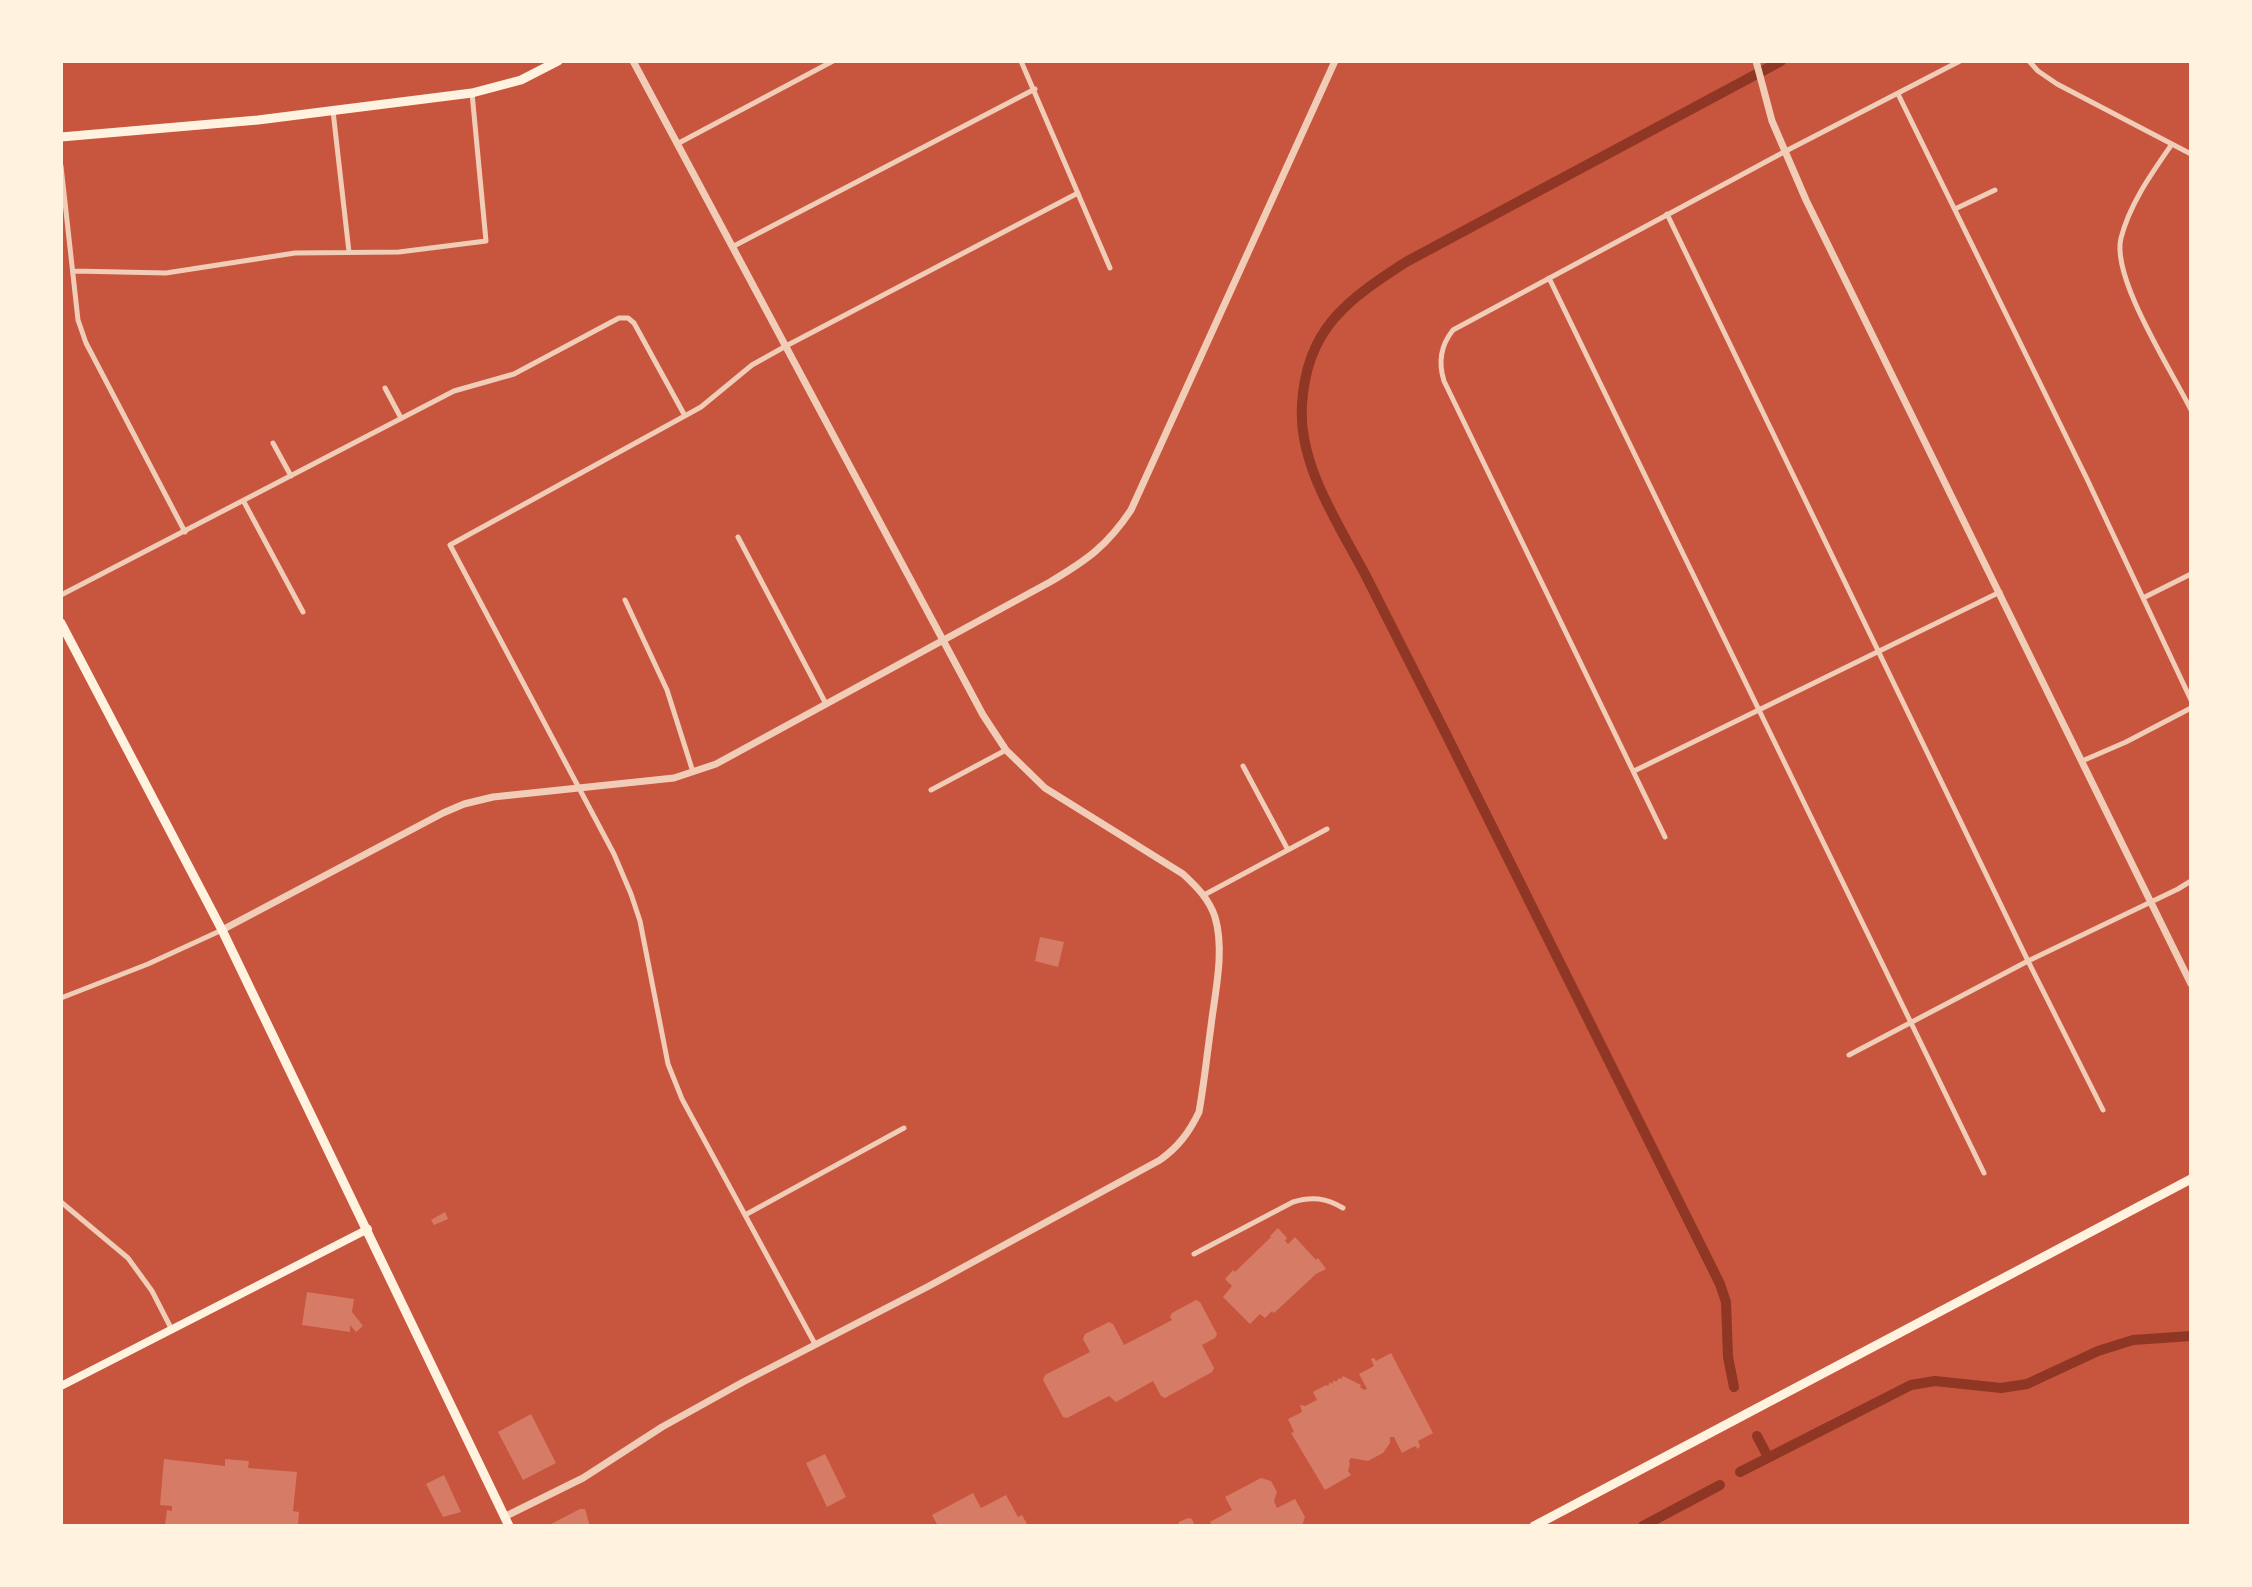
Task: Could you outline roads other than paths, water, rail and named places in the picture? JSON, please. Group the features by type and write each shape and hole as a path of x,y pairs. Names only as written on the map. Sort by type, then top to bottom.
{"main road":[{"path":"61,137 258,120 472,93 521,80 558,61"},
{"path":"61,623 222,930 507,1521"},
{"path":"1534,1526 2191,1179"},
{"path":"61,1387 368,1230"}],"street":[{"path":"507,1521 583,1478 662,1427 929,1286 1174,1150 1191,1130 1199,1112 1217,976 1218,937 1215,918 1204,895 1184,874 1045,788 1006,750 983,715 633,61"},
{"path":"677,144 833,61"},
{"path":"1021,61 1110,268"},
{"path":"1665,838 1444,381 1440,368 1442,350 1453,330 1667,214 1960,61"},
{"path":"2029,61 2038,71 2057,83 2191,154"},
{"path":"61,998 148,964 222,930 387,841 464,804 493,797 674,778 716,764 1079,565 1116,532 1130,510 1332,62"},
{"path":"1756,63 1759,80 1784,152 2191,984"},
{"path":"732,247 1035,89"},
{"path":"74,271 166,273 295,253 399,252 486,241 472,93"},
{"path":"1898,94 2191,700"},
{"path":"333,111 349,252"},
{"path":"2172,144 2141,191 2126,223 2119,255 2130,288 2191,410"},
{"path":"61,166 78,320 86,344 185,532"},
{"path":"1955,209 1995,190"},
{"path":"815,1344 682,1099 668,1064 639,921 614,854 450,545 685,416 719,394 752,365 1078,193"},
{"path":"1667,214 2028,961 2103,1110"},
{"path":"1549,278 1984,1172"},
{"path":"61,596 401,418 466,387 514,374 619,318 628,318 634,323 685,416"},
{"path":"385,388 401,418"},
{"path":"273,443 291,476"},
{"path":"244,502 303,612"},
{"path":"738,537 826,704"},
{"path":"2143,598 2191,574"},
{"path":"1634,771 2000,592"},
{"path":"625,600 667,690 693,772"},
{"path":"2082,761 2126,742 2191,708"},
{"path":"931,790 1006,750"},
{"path":"1243,766 1288,850"},
{"path":"1204,895 1327,829"},
{"path":"1849,1055 2028,961 2191,881"},
{"path":"745,1215 904,1128"},
{"path":"1194,1255 1293,1202 1325,1199 1343,1208"},
{"path":"61,1202 128,1258 152,1291 172,1330"}],"waterway":[{"path":"1734,1387 1728,1357 1726,1302 1720,1284 1481,803 1323,495 1307,450 1302,405 1305,379 1321,336 1333,319 1365,290 1406,262 1781,61"},
{"path":"1740,1472 1911,1385 1935,1381 2001,1388 2027,1384 2098,1351 2133,1340 2191,1336"},
{"path":"1757,1436 1768,1457"},
{"path":"1643,1526 1720,1485"}]}
